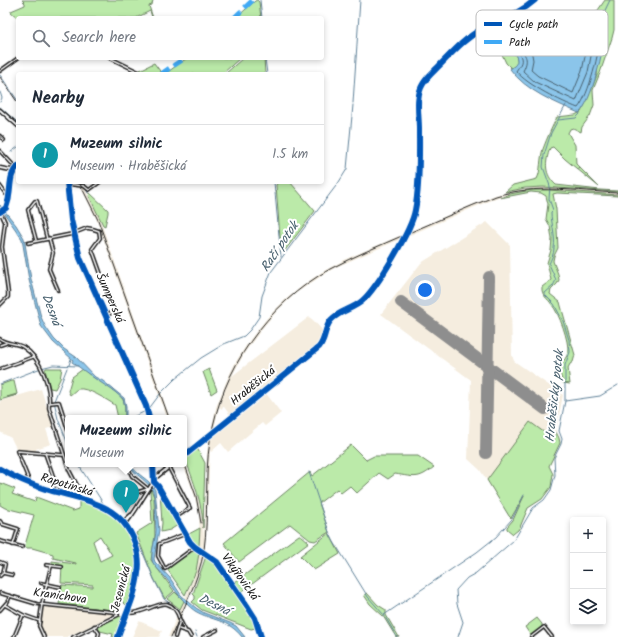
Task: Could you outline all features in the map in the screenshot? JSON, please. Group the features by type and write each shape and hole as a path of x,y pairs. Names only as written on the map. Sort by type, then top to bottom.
{"main road":[{"name":"Rapotínská","path":"0,469 30,483 105,507 114,513 124,523 133,537 136,546"},
{"name":"Jesenická","path":"118,637 137,582 139,570 136,546"}],"street":[{"name":"Hraběšická","path":"521,10 535,0"},
{"name":"Hraběšická","path":"187,454 318,347 323,341 327,328 335,317 356,305 370,292 412,223 416,205 419,158 419,97 422,85 457,47 476,33"},
{"path":"0,71 16,59"},
{"path":"114,60 139,72"},
{"path":"0,110 16,124"},
{"path":"0,136 4,140"},
{"path":"0,151 15,168"},
{"path":"0,168 15,168"},
{"path":"6,208 9,196 10,181 15,168"},
{"name":"Šumperská","path":"67,184 70,215 82,262 148,410 149,415"},
{"path":"73,184 84,186 89,190 97,184"},
{"path":"0,186 9,196"},
{"path":"36,241 28,210 30,206 37,201 53,253 49,269 58,290"},
{"path":"0,212 6,222 2,247 8,292 8,297 0,304"},
{"path":"28,244 74,233 87,228 97,230 100,233 100,238 92,249 112,308 111,312 105,315"},
{"path":"0,339 24,348 40,366 47,386 49,408 65,459"},
{"path":"0,345 6,342"},
{"path":"0,369 33,357"},
{"path":"49,402 58,402 65,422"},
{"path":"30,483 17,451 63,454"},
{"path":"45,453 59,493"},
{"path":"68,467 78,487 79,498"},
{"path":"128,467 132,476 149,488"},
{"path":"153,467 153,482"},
{"path":"124,523 132,515 153,482 169,468 190,508 176,519"},
{"name":"Vikýřovická","path":"153,482 159,488 194,547 218,563 252,613 261,637"},
{"path":"121,485 125,496"},
{"path":"119,500 125,496 149,488"},
{"path":"0,521 2,524 18,529"},
{"path":"13,545 19,525"},
{"path":"185,534 159,544 158,556 166,569 194,547"},
{"path":"0,541 22,547"},
{"path":"0,562 5,564 3,573 0,576"},
{"path":"46,565 62,567"},
{"path":"43,637 40,628 42,604 52,566"},
{"path":"3,573 12,575"},
{"path":"41,584 60,587"},
{"name":"Kranichova","path":"0,593 42,604 114,612 118,615 94,626"},
{"path":"0,610 8,601 10,596"},
{"path":"127,612 138,612 163,603 174,608 185,630 191,637"},
{"path":"5,605 23,615 40,621"},
{"path":"14,637 23,615"},
{"path":"175,637 181,622"},
{"path":"73,637 94,626 99,633 98,637"},
{"path":"531,637 544,627 552,637"},
{"path":"178,628 185,630"},
{"path":"203,637 217,630"}],"shaded area":[{"path":"79,184 83,185 99,217 169,415 166,415 96,218"},
{"path":"543,187 618,192 618,195 543,190 516,192 496,198 336,267 296,293 278,310 245,352 232,376 309,317 323,331 321,341 317,346 236,413 233,412 230,415 223,406 222,409 219,407 212,437 265,392 281,413 265,426 262,423 228,452 221,443 211,452 210,449 204,557 197,579 172,637 168,637 193,579 198,563 200,546 199,514 194,494 184,467 187,467 198,499 204,536 207,452 216,407 235,363 249,341 267,318 285,300 322,272 348,258 495,195 516,190"},
{"path":"487,222 510,245 512,355 514,361 563,395 553,445 510,515 480,470 468,459 471,380 381,314 421,263"},
{"path":"41,389 53,427 46,429 51,444 36,449 36,452 17,450 11,438 0,432 0,401"},
{"path":"43,605 79,608 115,614 67,637 45,637 40,627"},
{"path":"139,621 162,631 159,637 132,637"}],"green space":[{"path":"22,0 153,0 152,5 149,6 152,16 150,11 140,16 16,16 11,12 25,5"},
{"path":"257,0 259,2 261,16 238,16"},
{"path":"605,0 614,0 614,30 608,50 608,10 598,10"},
{"path":"503,56 516,56 517,63 511,68 506,63"},
{"path":"599,56 606,56 593,90 594,105 590,116 582,127 581,132 573,128 570,129 568,133 575,145 576,164 599,187 553,147 550,148 548,153 547,168 549,177 556,185 618,192 543,187 525,188 505,192 513,185 537,179 543,149 557,117 575,115 581,112 597,75"},
{"path":"184,60 238,60 224,72 168,72"},
{"path":"241,60 264,60 265,72 227,72"},
{"path":"154,63 160,71 140,72 138,71"},
{"path":"292,184 315,211 283,253 281,251 276,185"},
{"path":"531,190 618,195 553,194 556,209 558,248 553,261 559,280 551,290 550,294 560,302 575,355 573,362 568,368 570,384 563,383 560,374 560,364 567,356 568,352 563,327 558,314 542,290 542,287 551,280 547,263 551,250 552,239 550,226 546,219 548,204 546,196 541,193 531,192 500,198 510,194"},
{"path":"90,193 108,210 105,226 103,225 89,196"},
{"path":"46,368 62,368 60,379 55,389 50,388 45,370"},
{"path":"83,369 117,393 124,402 125,415 117,415 115,405 92,392 78,389 70,395 68,391 72,377"},
{"path":"209,369 217,390 211,394 203,372"},
{"path":"14,381 17,394 7,397 17,395 0,400 0,385"},
{"path":"530,422 552,438 554,438 556,432 560,443 549,466 553,474 551,487 542,499 528,508 520,527 513,534 507,529 507,527 513,520 524,496 511,518 487,480"},
{"path":"351,445 366,460 374,456 418,456 434,467 420,476 395,474 388,479 379,473 357,493 350,486 341,493 337,489 319,503 329,532 315,541 310,540 290,524 239,562 224,543 310,472 312,476"},
{"path":"197,448 205,463 203,528 203,519 199,501 187,464 187,456"},
{"path":"0,483 15,489 12,494 35,502 36,497 73,511 79,509 79,500 98,505 114,516 124,526 135,549 136,566 134,582 126,605 121,600 119,608 113,610 59,604 62,585 93,587 93,585 61,583 62,566 52,565 52,561 76,563 53,558 53,554 32,548 26,548 25,545 34,515 5,508 0,505","holes":["100,536 112,555 100,561 93,541"]},
{"path":"151,489 154,497 155,536 151,560 174,591 165,599 154,579 136,533 152,523"},
{"path":"160,492 178,525 170,530 161,532 162,523"},
{"path":"200,528 199,547 193,543 187,535"},
{"path":"329,533 340,554 314,570 300,556"},
{"path":"299,535 309,542 240,593 235,582"},
{"path":"195,549 199,553 196,571 185,595 167,569"},
{"path":"206,556 214,561 219,567 249,611 256,628 251,629 202,610 192,602 195,599 193,594"},
{"path":"175,592 184,601 180,609 167,599"},
{"path":"367,593 378,605 386,610 386,615 399,637 396,637 383,616 370,604 364,595"},
{"path":"118,616 122,617 115,637 112,637 113,634 100,631 97,626"},
{"path":"537,618 542,624 542,628 531,636 525,627"}],"water":[{"path":"516,56 601,56 588,99 584,108 579,113 550,100 524,84 510,69 515,65 517,60"},
{"path":"0,205 24,238 31,279 41,317 45,326 54,339 64,349 76,357 95,377 103,381 124,398 126,415 123,399 72,362 73,360 53,342 41,326 29,280 22,239"},
{"path":"132,467 150,483 155,490 159,530 154,559 155,562 170,578 181,595 196,608 204,613 236,626 245,637 242,637 231,627 195,611 182,599 154,565 152,560 152,552 156,530 153,492 146,482 131,468"}],"waterway":[{"path":"260,0 262,16"},
{"name":"Račí potok","path":"353,103 360,0"},
{"name":"Hraběšický potok","path":"605,10 610,0"},
{"path":"265,60 267,72"},
{"path":"0,75 16,98"},
{"path":"0,92 2,98 0,102"},
{"name":"Račí potok","path":"137,415 148,410 160,394 175,379 201,358 224,344 244,336 250,330 259,317 262,296 271,272 339,182 347,169 353,105"},
{"name":"Hraběšický potok","path":"458,637 463,622 457,604 456,590 467,578 476,573 514,540 533,508 544,500 551,490 555,475 554,458 562,439 559,431 565,401 565,365 570,352 569,340 563,321 554,304 545,295 556,280 549,264 554,252 554,234 551,212 553,210 549,199 550,186 543,167 544,155 551,133 566,105"},
{"path":"0,107 16,121"},
{"path":"558,120 576,118 580,114 579,112"},
{"path":"11,152 16,148"},
{"path":"0,153 13,167"},
{"path":"8,191 13,170"},
{"path":"274,184 281,257"},
{"path":"85,187 88,193"},
{"path":"6,212 9,196"},
{"path":"69,365 71,359"},
{"path":"0,384 41,368 53,365 78,366"},
{"path":"65,436 58,419 54,401 67,368"},
{"path":"565,401 600,396 618,385"},
{"path":"80,467 103,503"},
{"path":"309,472 329,532 334,542 368,597 384,615 397,637"},
{"path":"384,615 477,552 496,537 512,519 524,495"},
{"path":"138,546 140,546 164,599 180,611"},
{"path":"195,632 197,637"}],"runway":[{"path":"486,453 489,277"},
{"path":"401,302 545,409"}],"railway":[{"path":"0,77 16,100"},
{"path":"80,184 98,220 168,415"},
{"path":"171,637 195,583 202,561 206,523 208,455 216,414 236,364 250,342 267,320 286,301 307,284 339,264 496,196 511,192 541,189 618,193"},
{"path":"186,467 196,496 201,523"}],"marked path":[{"path":"236,16 253,0"},
{"path":"164,72 182,60"}],"cycle path":[{"path":"521,10 535,0"},
{"path":"187,454 319,347 323,341 327,326 331,320 338,314 362,301 385,272 408,230 415,210 419,170 418,100 421,89 426,79 432,72 459,46 476,33"},
{"path":"0,212 6,208 9,199 11,180 16,168"},
{"path":"67,184 71,220 80,258 146,406 148,415"},
{"path":"153,467 154,482 158,486 190,542 217,562 255,618 261,637"},
{"path":"0,469 39,487 98,504 120,518 128,529 137,550 139,569 133,597 118,637"}],"place":[{"name":"Muzeum silnic","path":"126,513"}],"water label":[{"name":"Desná","path":"51,310"},
{"name":"Desná","path":"214,605"}]}
